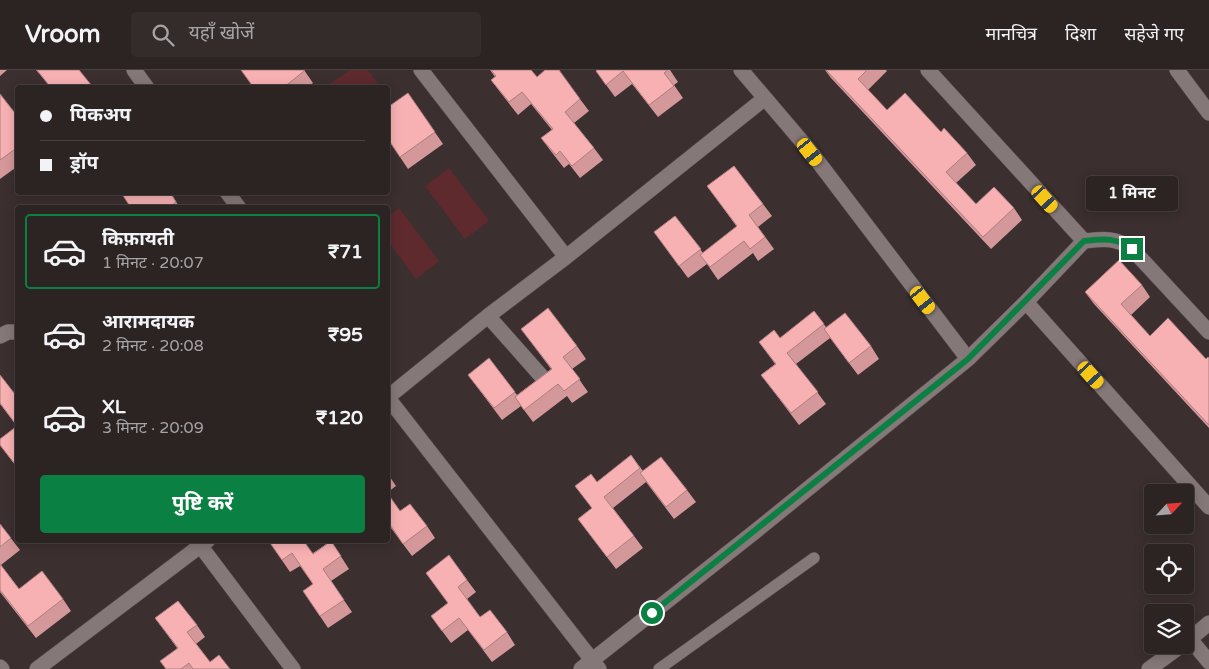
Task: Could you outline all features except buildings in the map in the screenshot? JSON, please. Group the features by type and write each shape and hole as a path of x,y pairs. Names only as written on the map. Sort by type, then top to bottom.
{"street":[{"path":"134,70 145,85"},
{"path":"421,70 566,257"},
{"path":"741,70 810,152 968,359"},
{"path":"928,70 1084,241"},
{"path":"1178,70 1209,113"},
{"path":"390,396 488,316 566,257 765,98"},
{"path":"390,401 591,666 968,359 1084,241 1114,239 1124,243 1132,249 1209,332"},
{"path":"1026,302 1209,507"},
{"path":"488,316 543,378"},
{"path":"0,336 8,332 15,332"},
{"path":"37,669 200,543"},
{"path":"202,543 293,669"},
{"path":"1194,635 1209,623"},
{"path":"1194,649 1209,662"},
{"path":"1149,669 1170,654"}],"lane":[{"path":"659,669 814,558"}],"shaded area":[{"path":"350,70 368,70 379,85 328,85"},
{"path":"449,168 489,221 465,239 425,186"},
{"path":"399,208 439,261 416,279 390,244 390,215"}],"route":[{"path":"652,613 968,359 1084,241 1114,239 1132,249"}]}
